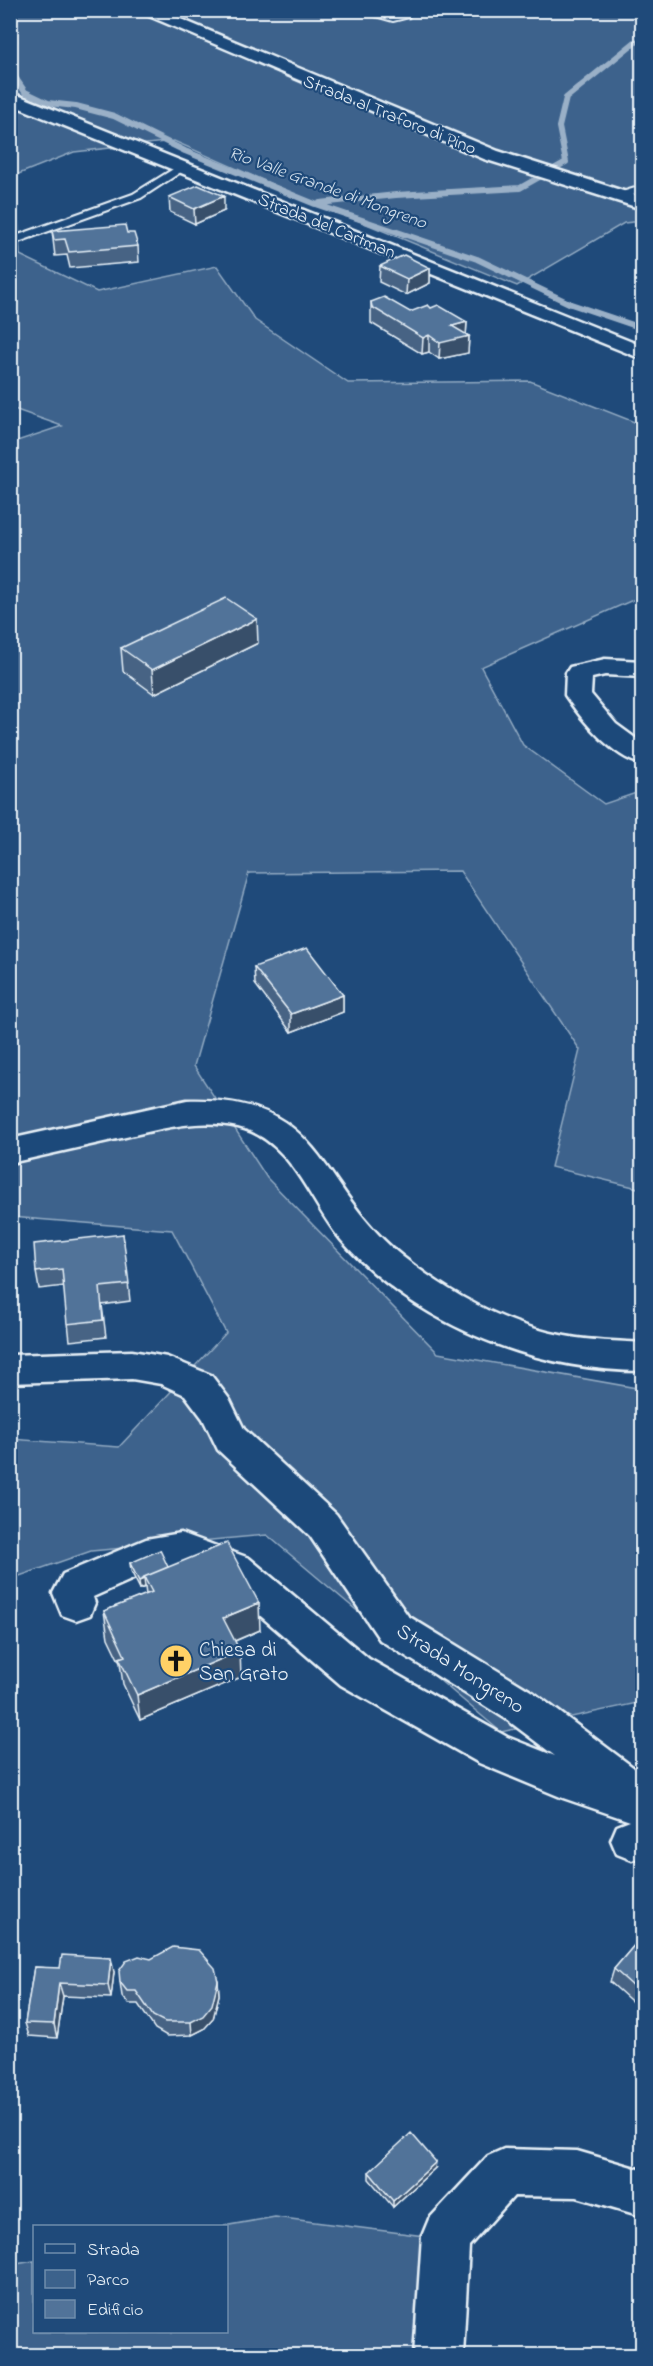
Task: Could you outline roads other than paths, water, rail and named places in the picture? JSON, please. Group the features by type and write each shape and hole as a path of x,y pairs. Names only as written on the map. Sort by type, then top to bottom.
{"street":[{"name":"Strada al Traforo di Pino","path":"143,10 491,154 642,203"},
{"name":"Strada del Cartman","path":"10,97 642,353"},
{"path":"642,669 605,667 579,673 578,695 607,730 642,756"},
{"path":"10,1151 187,1112 215,1110 238,1112 265,1123 291,1142 360,1238 405,1276 459,1312 510,1336 563,1350 613,1358 642,1357"},
{"name":"Strada Mongreno","path":"10,1369 132,1365 167,1371 198,1385 217,1410 231,1439 323,1525 394,1628 520,1706 642,1798"},
{"path":"76,1603 72,1593 77,1586 146,1555 182,1549 235,1570 355,1672 493,1750 563,1779 639,1827"},
{"path":"438,2355 446,2236 504,2172 577,2174 642,2193"}],"lane":[{"path":"359,10 393,18 405,15 406,10"},
{"path":"10,242 137,196 183,166"},
{"path":"618,195 642,189"}],"waterway":[{"name":"Rio Valle Grande di Mongreno","path":"10,31 15,41 10,51"},
{"path":"320,203 396,195 520,188 566,162 559,127 566,98 635,42 642,41"},
{"name":"Rio Valle Grande di Mongreno","path":"10,70 25,92 48,103 76,106 114,116 185,151 315,204 477,259 571,304 642,328"}],"place":[{"name":"Chiesa di San Grato","path":"176,1661"}]}
